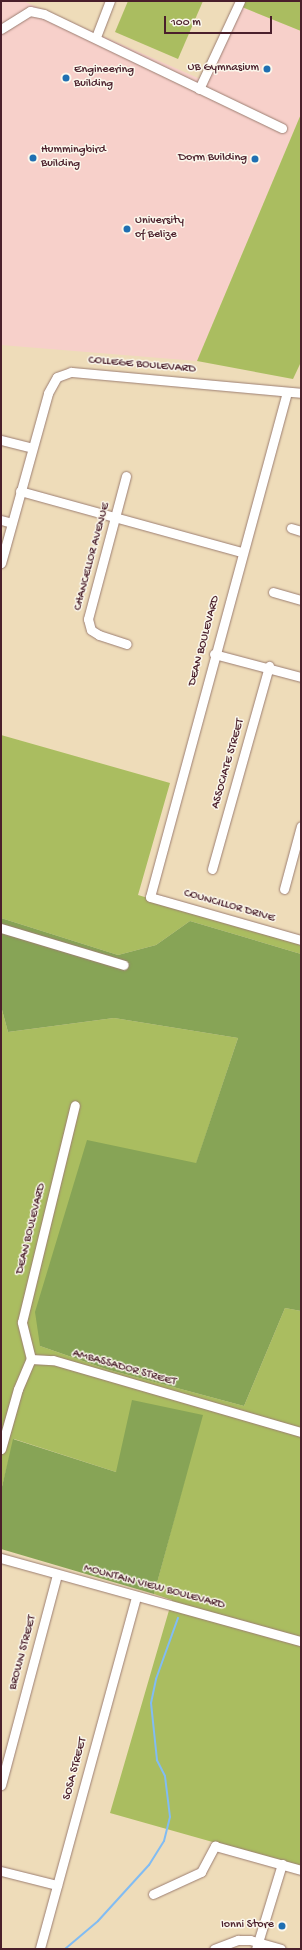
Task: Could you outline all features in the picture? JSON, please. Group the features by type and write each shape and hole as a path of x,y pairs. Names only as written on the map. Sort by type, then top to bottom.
{"street":[{"path":"96,37 110,1"},
{"path":"199,89 240,1"},
{"path":"1,29 30,11 96,37 199,89 282,128"},
{"name":"COLLEGE BOULEVARD","path":"1,563 32,448 52,384 64,374 148,378 301,393"},
{"name":"DEAN BOULEVARD","path":"150,897 214,654 287,392"},
{"path":"1,440 32,448"},
{"name":"CHANCELLOR AVENUE","path":"126,476 88,619 91,630 99,635 127,644"},
{"path":"20,491 116,516 242,552"},
{"path":"1,520 12,523"},
{"path":"291,528 301,531"},
{"path":"273,592 301,600"},
{"path":"214,654 269,666 301,677"},
{"name":"ASSOCIATE STREET","path":"212,868 269,666"},
{"path":"284,889 301,826"},
{"name":"COUNCILLOR DRIVE","path":"150,897 301,940"},
{"path":"1,928 124,965"},
{"name":"DEAN BOULEVARD","path":"31,1359 22,1322 75,1105"},
{"path":"1,1449 18,1389 31,1359"},
{"name":"AMBASSADOR STREET","path":"31,1359 53,1360 301,1432"},
{"name":"MOUNTAIN VIEW BOULEVARD","path":"1,1558 301,1641"},
{"name":"BROWN STREET","path":"1,1785 57,1574"},
{"name":"SOSA STREET","path":"40,1948 136,1596"},
{"path":"152,1894 201,1872 215,1846 301,1870"},
{"path":"257,1945 282,1864"},
{"path":"1,1871 57,1886"},
{"path":"214,1949 238,1940 282,1949"}],"shaded area":[{"name":"University of Belize","path":"1,1 23,1 207,82 242,7 301,31 301,114 197,361 1,345"}],"green space":[{"path":"128,1 203,1 178,59 115,32"},
{"path":"245,1 301,1 301,31 242,7"},
{"path":"301,114 301,362 293,379 197,361"},
{"path":"1,735 170,783 138,895 301,944 301,954 190,921 156,945 118,955 1,918"},
{"path":"1,918 118,955 156,945 190,921 301,954 301,1311 285,1308 244,1406 106,1369 40,1346 35,1312 87,1140 196,1163 238,1038 114,1018 8,1032 1,1006"},
{"path":"1,1006 8,1032 114,1018 238,1038 196,1164 40,1346 106,1369 244,1406 285,1308 301,1311 301,1867 110,1813 172,1600 154,1594 202,1415 116,1472 14,1439 1,1491"},
{"path":"132,1400 203,1415 154,1594 1,1549 1,1491 13,1439 116,1472"}],"waterway":[{"path":"65,1949 98,1921 149,1865 164,1841 170,1817 165,1776 157,1760 151,1703 156,1679 178,1618"}],"place":[{"name":"UB Gymnasium","path":"267,69"},
{"name":"Engineering Building","path":"66,78"},
{"name":"Hummingbird Building","path":"33,158"},
{"name":"Dorm Building","path":"255,159"},
{"name":"University of Belize","path":"127,229"},
{"name":"Ionni Store","path":"282,1926"}]}
